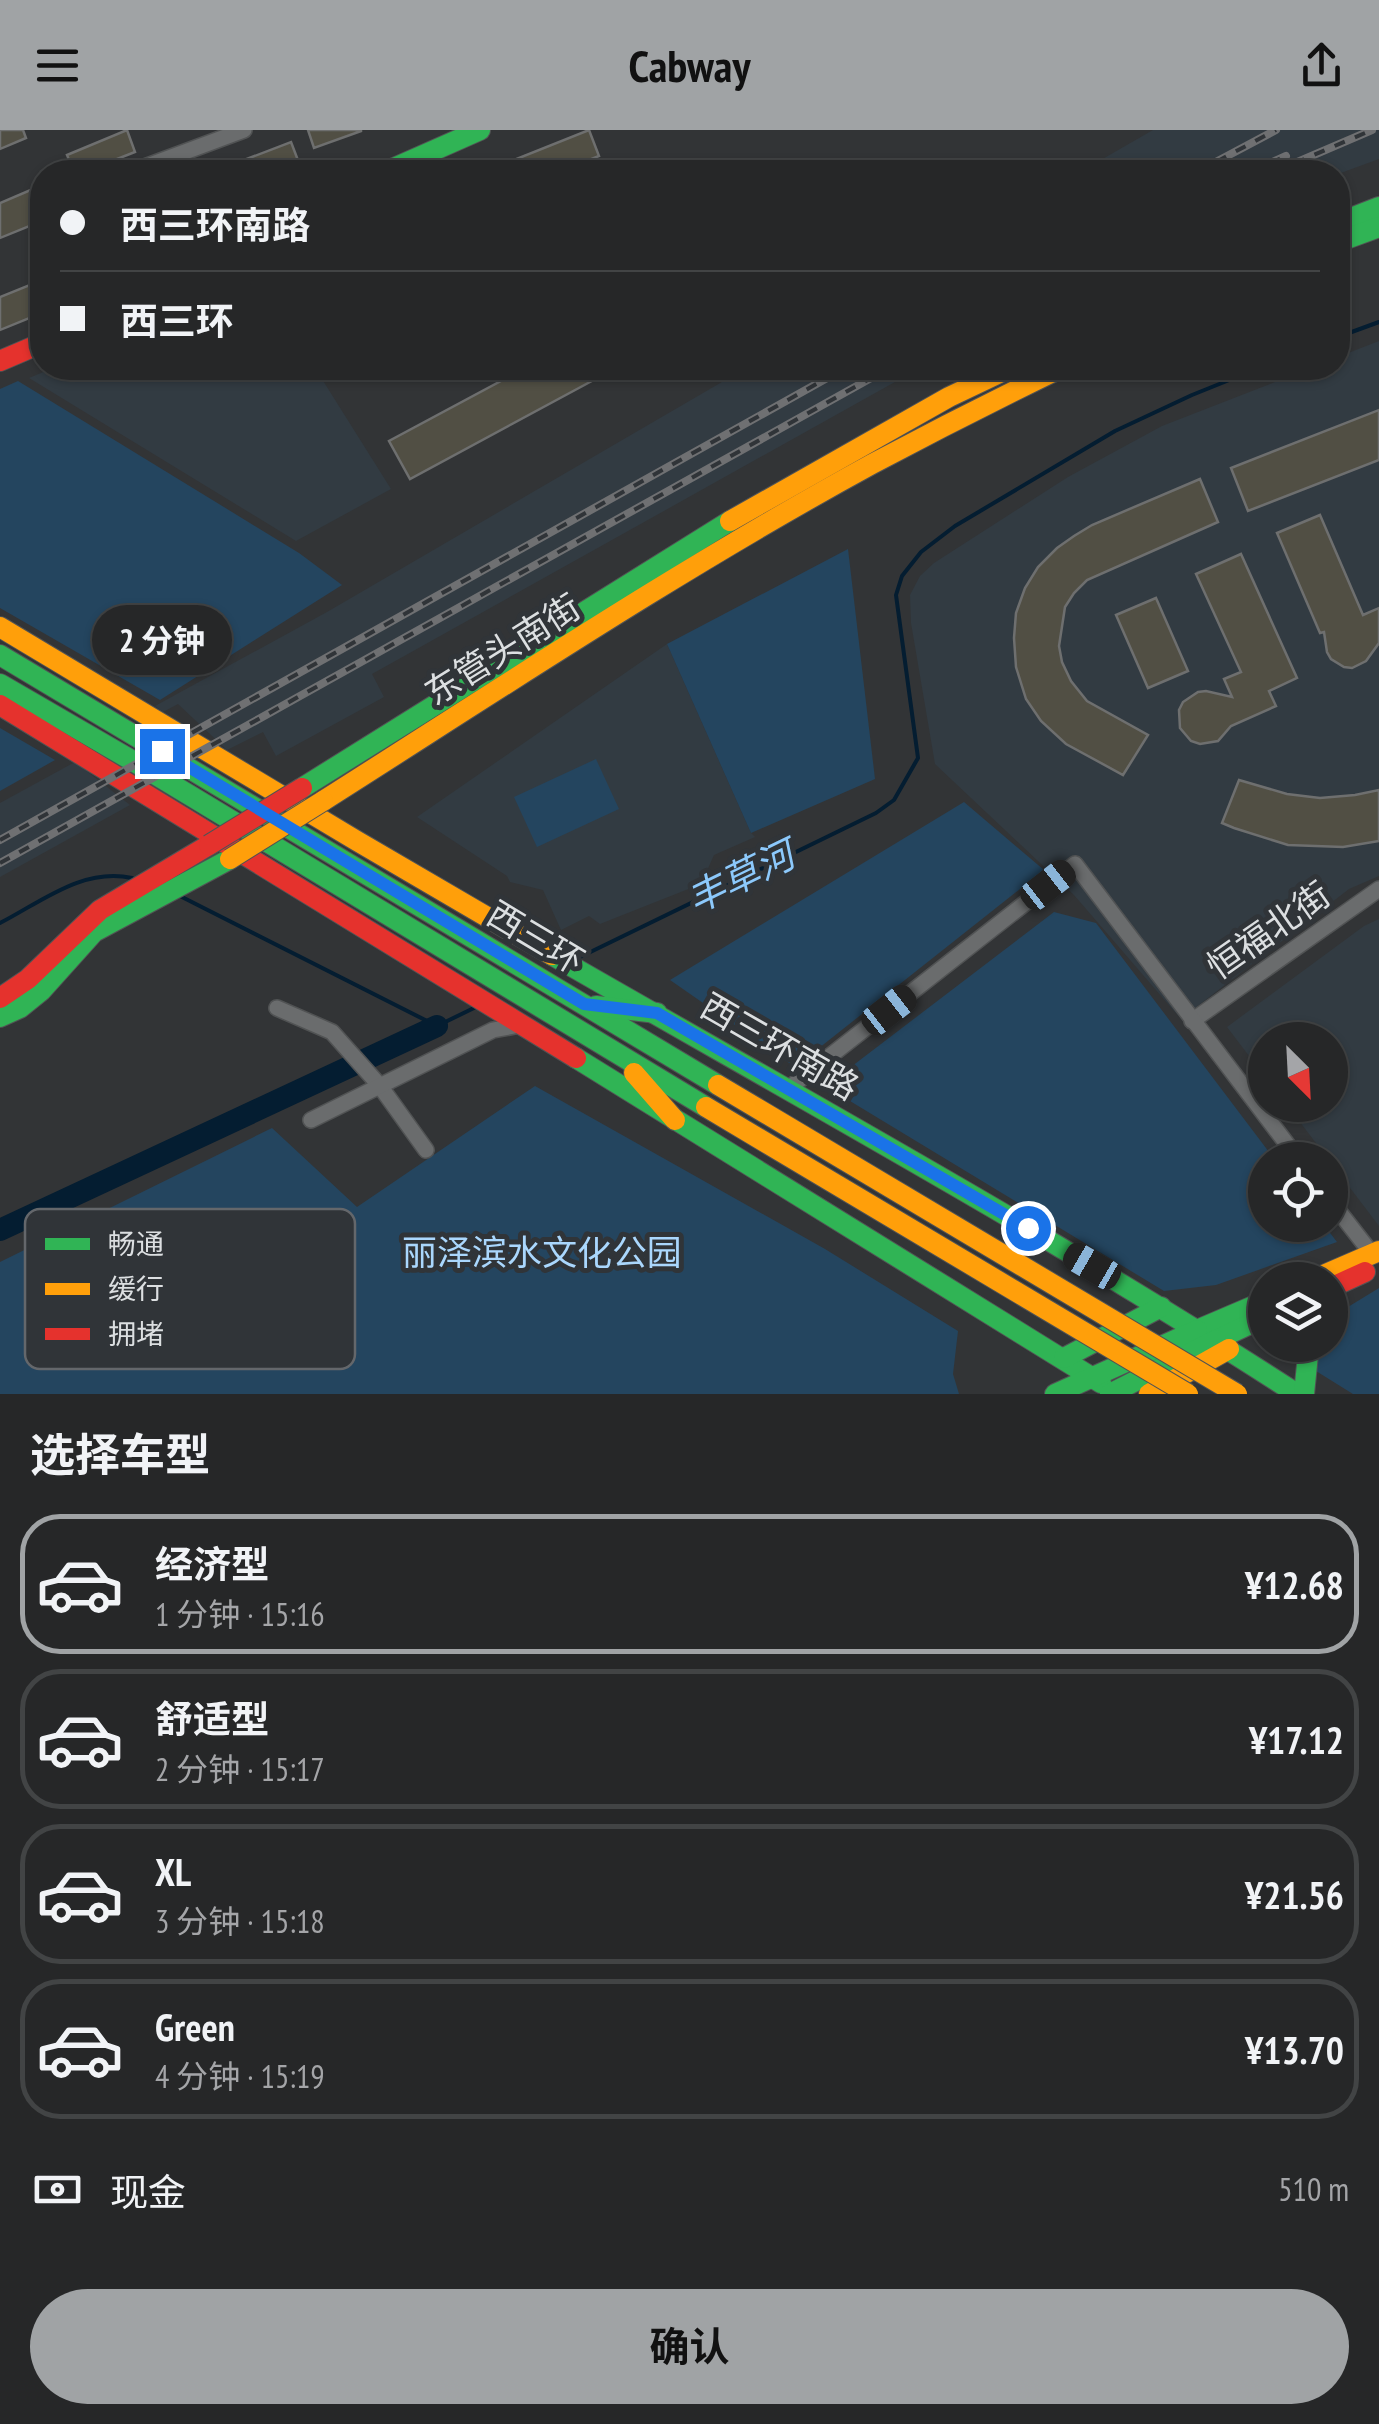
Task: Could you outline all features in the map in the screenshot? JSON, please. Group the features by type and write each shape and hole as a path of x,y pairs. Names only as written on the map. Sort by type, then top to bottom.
{"main road":[{"path":"412,160 480,130"},
{"path":"1350,218 1379,207"},
{"path":"1350,238 1379,227"},
{"path":"0,361 30,348"},
{"name":"东管头南街","path":"0,1017 20,1008 41,991 94,932 142,895 158,876 734,518 985,380"},
{"name":"东管头南街","path":"0,998 36,973 78,928 102,909 181,885 230,858 718,551 867,466 1037,380"},
{"name":"西三环南路","path":"0,626 572,966 1161,1306 1301,1394"},
{"name":"西三环","path":"0,655 1237,1394"},
{"name":"西三环","path":"0,684 1188,1394"},
{"path":"0,704 1064,1358 1114,1393 1248,1325"},
{"path":"584,1004 657,1013"},
{"path":"617,1054 675,1120"},
{"path":"1348,1267 1376,1257"},
{"path":"1348,1276 1376,1257"},
{"path":"1064,1358 1161,1306"},
{"path":"1149,1394 1248,1314"},
{"path":"1055,1394 1091,1377 1214,1340"},
{"path":"1301,1394 1306,1362"}],"street":[{"path":"163,160 244,130"},
{"path":"788,1089 1075,864 1285,1142"},
{"name":"恒福北街","path":"1192,1021 1379,888"},
{"path":"277,1008 332,1032 375,1080 426,1150"},
{"path":"311,1120 375,1080 494,1030 520,1024"},
{"path":"1348,1222 1376,1257"}],"shaded area":[{"path":"1153,130 1379,130 1379,159 1350,170 1350,160 1101,160"},
{"path":"1379,341 1379,876 1349,889 1181,1019 1074,895 935,764 911,623 910,595 920,576 934,563 1068,477 1162,426 1280,380 1350,380 1350,352"},
{"path":"32,380 323,380 391,489 296,541"},
{"path":"725,380 899,380 372,674 384,697 276,756 263,732 227,750 178,704 163,712 155,706 327,612"},
{"path":"667,644 755,837 714,855 701,884 600,924 589,916 561,930 543,890 510,882 507,876 417,817"},
{"path":"75,762 130,805 0,877 0,803"},
{"path":"1379,919 1379,1226 1348,1185 1348,1142 1315,1142 1300,1122 1348,1122 1348,1022 1248,1022 1248,1055 1227,1027"}],"green space":[{"path":"18,381 299,553 342,585 160,700 0,608 0,389"},
{"path":"848,549 875,779 751,833 667,644"},
{"path":"0,728 55,760 0,791"},
{"path":"596,759 619,809 537,847 514,797"},
{"path":"964,802 1044,870 795,1067 670,980"},
{"path":"1054,912 1096,923 1261,1142 1248,1142 1248,1242 1337,1242 1281,1262 1248,1262 1248,1274 1216,1285 1164,1291 845,1098 843,1073"},
{"name":"丽泽滨水文化公园","path":"535,1086 825,1249 958,1331 953,1374 959,1394 0,1394 0,1262 25,1250 25,1369 355,1369 355,1209 108,1209 272,1128 357,1207"},
{"path":"1379,1288 1379,1394 1353,1394 1316,1371 1316,1362 1348,1362 1348,1307"}],"building":[{"path":"0,130 23,130 26,138 0,149"},
{"path":"127,130 135,152 115,160 69,160 67,155"},
{"path":"308,130 361,130 361,131 314,148"},
{"path":"589,130 599,156 589,160 514,160"},
{"path":"291,142 298,160 244,160"},
{"path":"30,190 30,226 0,238 0,203"},
{"path":"30,285 30,318 0,330 0,297"},
{"path":"503,380 594,380 410,479 389,441"},
{"path":"1379,410 1379,460 1248,511 1231,468"},
{"path":"1200,479 1218,522 1087,580 1065,607 1059,646 1071,681 1087,701 1148,735 1123,775 1066,744 1041,721 1026,699 1016,667 1016,613 1038,567 1057,548 1092,525"},
{"path":"1320,515 1363,615 1379,608 1379,643 1366,661 1352,668 1331,659 1327,652 1324,632 1320,633 1277,533"},
{"path":"1241,554 1297,678 1269,691 1276,706 1231,726 1218,741 1200,744 1191,741 1180,728 1179,710 1183,702 1206,691 1232,697 1224,679 1241,672 1196,574"},
{"path":"1156,598 1188,671 1148,688 1116,615"},
{"path":"1239,780 1287,794 1320,798 1379,790 1379,841 1343,847 1288,845 1222,823"}],"waterway":[{"name":"丰草河","path":"1350,333 1379,322"},
{"name":"丰草河","path":"576,959 876,813 894,800 918,758 896,595 902,576 921,552 955,526 1115,431 1229,380"},
{"name":"丰草河","path":"0,923 80,882 96,877 132,878"},
{"name":"丰草河","path":"178,895 437,1026 478,1006"},
{"path":"45,1209 437,1026"},
{"path":"0,1230 25,1218"}],"railway":[{"path":"1220,160 1276,130"},
{"path":"1302,160 1372,130"},
{"path":"1277,160 1286,156"},
{"path":"0,840 824,380"},
{"path":"0,863 867,380"}],"traffic: fast":[{"path":"412,160 480,130"},
{"path":"1350,218 1379,207"},
{"path":"1350,238 1379,227"},
{"path":"302,788 730,521"},
{"path":"0,655 718,1085"},
{"path":"0,684 706,1107"},
{"path":"0,1017 20,1008 41,991 94,932 230,859"},
{"path":"552,955 1021,1224 1297,1394"},
{"path":"596,1006 657,1013"},
{"path":"576,1058 1101,1383"},
{"path":"1064,1358 1161,1307"},
{"path":"1197,1330 1248,1308"},
{"path":"1216,1340 1248,1325"},
{"path":"1055,1394 1197,1330"},
{"path":"1110,1394 1216,1340"},
{"path":"1304,1394 1307,1362"}],"traffic: slow":[{"path":"730,521 985,380"},
{"path":"323,801 732,544 872,464 1037,380"},
{"path":"0,627 552,955"},
{"path":"230,859 323,801"},
{"path":"634,1073 675,1120"},
{"path":"718,1085 1237,1394"},
{"path":"706,1107 1188,1394"},
{"path":"1348,1264 1379,1251"},
{"path":"1149,1394 1229,1349"}],"traffic: jam":[{"path":"0,361 30,348"},
{"path":"0,705 576,1058"},
{"path":"209,845 302,788"},
{"path":"0,998 28,979 100,910 209,845"},
{"path":"1348,1280 1365,1272"}],"route":[{"path":"162,751 584,1004 657,1013 1028,1228"}]}
